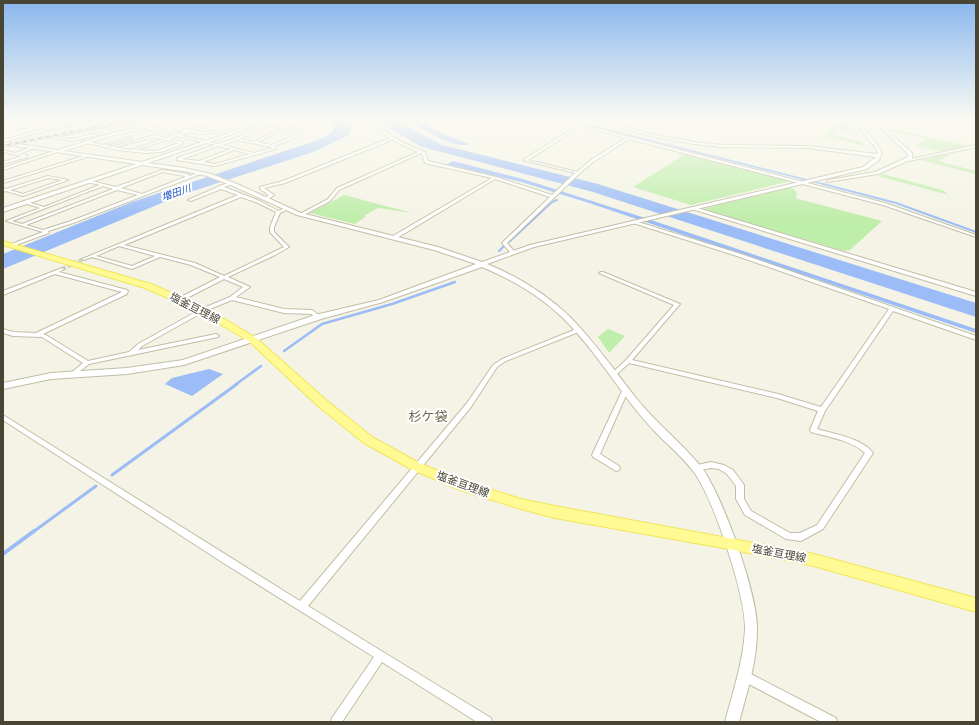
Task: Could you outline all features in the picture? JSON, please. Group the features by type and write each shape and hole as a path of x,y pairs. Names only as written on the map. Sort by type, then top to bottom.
{"main road":[{"name":"塩釜亘理線","path":"3,243 148,286 181,299 203,310 253,340 344,422 368,440 417,467 464,486 521,504 591,519 729,543 814,560 976,605"}],"street":[{"path":"3,164 26,156 10,153"},
{"path":"3,169 52,153"},
{"path":"69,153 203,174 230,182 301,215 441,248 483,264 524,286 550,304 579,330 614,374 625,391 701,474 717,510 747,602 751,627 745,676 732,722"},
{"path":"3,210 173,153"},
{"path":"196,153 178,159 215,165 260,153"},
{"path":"199,162 224,153"},
{"path":"251,153 256,154"},
{"path":"266,199 272,195 261,188 284,182 356,153"},
{"path":"301,215 329,200 338,189 418,153"},
{"path":"423,153 426,162 495,178 554,196"},
{"path":"536,153 525,160 577,174"},
{"path":"513,252 504,243 577,174 606,153"},
{"path":"686,153 884,204 976,236"},
{"path":"855,153 879,156"},
{"path":"905,153 910,158"},
{"path":"811,180 826,182 864,176 881,172 910,158 942,153"},
{"path":"3,182 88,156"},
{"path":"3,386 32,379 158,367 184,362 318,317 381,301 513,252 686,209 865,168 879,156"},
{"path":"22,225 162,171 187,175 187,178"},
{"path":"12,245 187,178 203,174"},
{"path":"48,177 66,180 23,194 4,190 48,177"},
{"path":"395,237 495,178"},
{"path":"88,181 101,186 142,195"},
{"path":"190,200 230,182"},
{"path":"72,222 43,231 8,221 101,186"},
{"path":"220,187 242,195 278,212 286,209"},
{"path":"84,259 242,195"},
{"path":"26,202 44,208"},
{"path":"693,208 976,294"},
{"path":"181,299 223,276 252,265 287,247 272,232 272,227 278,212"},
{"path":"636,222 718,248 976,338"},
{"path":"120,245 193,264 247,287 232,298 203,310 140,345 131,352"},
{"path":"92,256 132,268 160,255"},
{"path":"3,293 62,269"},
{"path":"3,330 12,335 37,334 125,293 125,291 54,272"},
{"path":"600,273 677,304 628,361 614,374"},
{"path":"232,298 284,311 312,312 318,317"},
{"path":"696,468 711,465 721,467 730,472 740,486 740,499 748,513 789,536 801,537 820,527 868,453 865,448 813,430 822,410 892,309"},
{"path":"301,608 469,404 495,366 504,360 579,330"},
{"path":"37,334 54,341 87,363"},
{"path":"73,374 87,363 131,352 216,336"},
{"path":"628,361 778,396 822,410"},
{"path":"616,468 596,455 625,391"},
{"path":"3,417 301,608 486,722"},
{"path":"336,722 380,656"},
{"path":"745,676 832,722"}],"green space":[{"path":"685,154 791,181 691,205 633,187"},
{"path":"947,154 950,155 938,161 976,171 976,174 920,160"},
{"path":"883,174 942,190 949,195 878,176"},
{"path":"789,187 795,190 797,194 795,198 882,221 850,250 844,251 703,209"},
{"path":"344,195 412,213 378,208 365,215 365,217 355,224 310,213"},
{"path":"608,329 625,336 609,353 598,337"}],"water":[{"name":"増田川","path":"280,153 310,153 181,195 3,269 3,254 132,202"},
{"path":"445,153 473,153 598,184 976,303 976,317 593,192"},
{"path":"453,161 523,179 645,218 976,329 976,333 586,202 521,182 446,165"},
{"path":"209,369 223,374 192,396 165,384 172,378"}],"waterway":[{"path":"699,153 827,185"},
{"path":"823,184 896,203 976,232"},
{"path":"509,242 552,202 557,200"},
{"path":"499,251 504,246"},
{"path":"284,351 322,324 392,304 455,282"},
{"path":"235,385 261,366"},
{"path":"112,475 237,384"},
{"path":"33,532 96,486"},
{"path":"3,554 34,531"}],"tunnel":[{"path":"62,269 84,259"}],"district":[{"name":"杉ケ袋","path":"428,416"}]}
